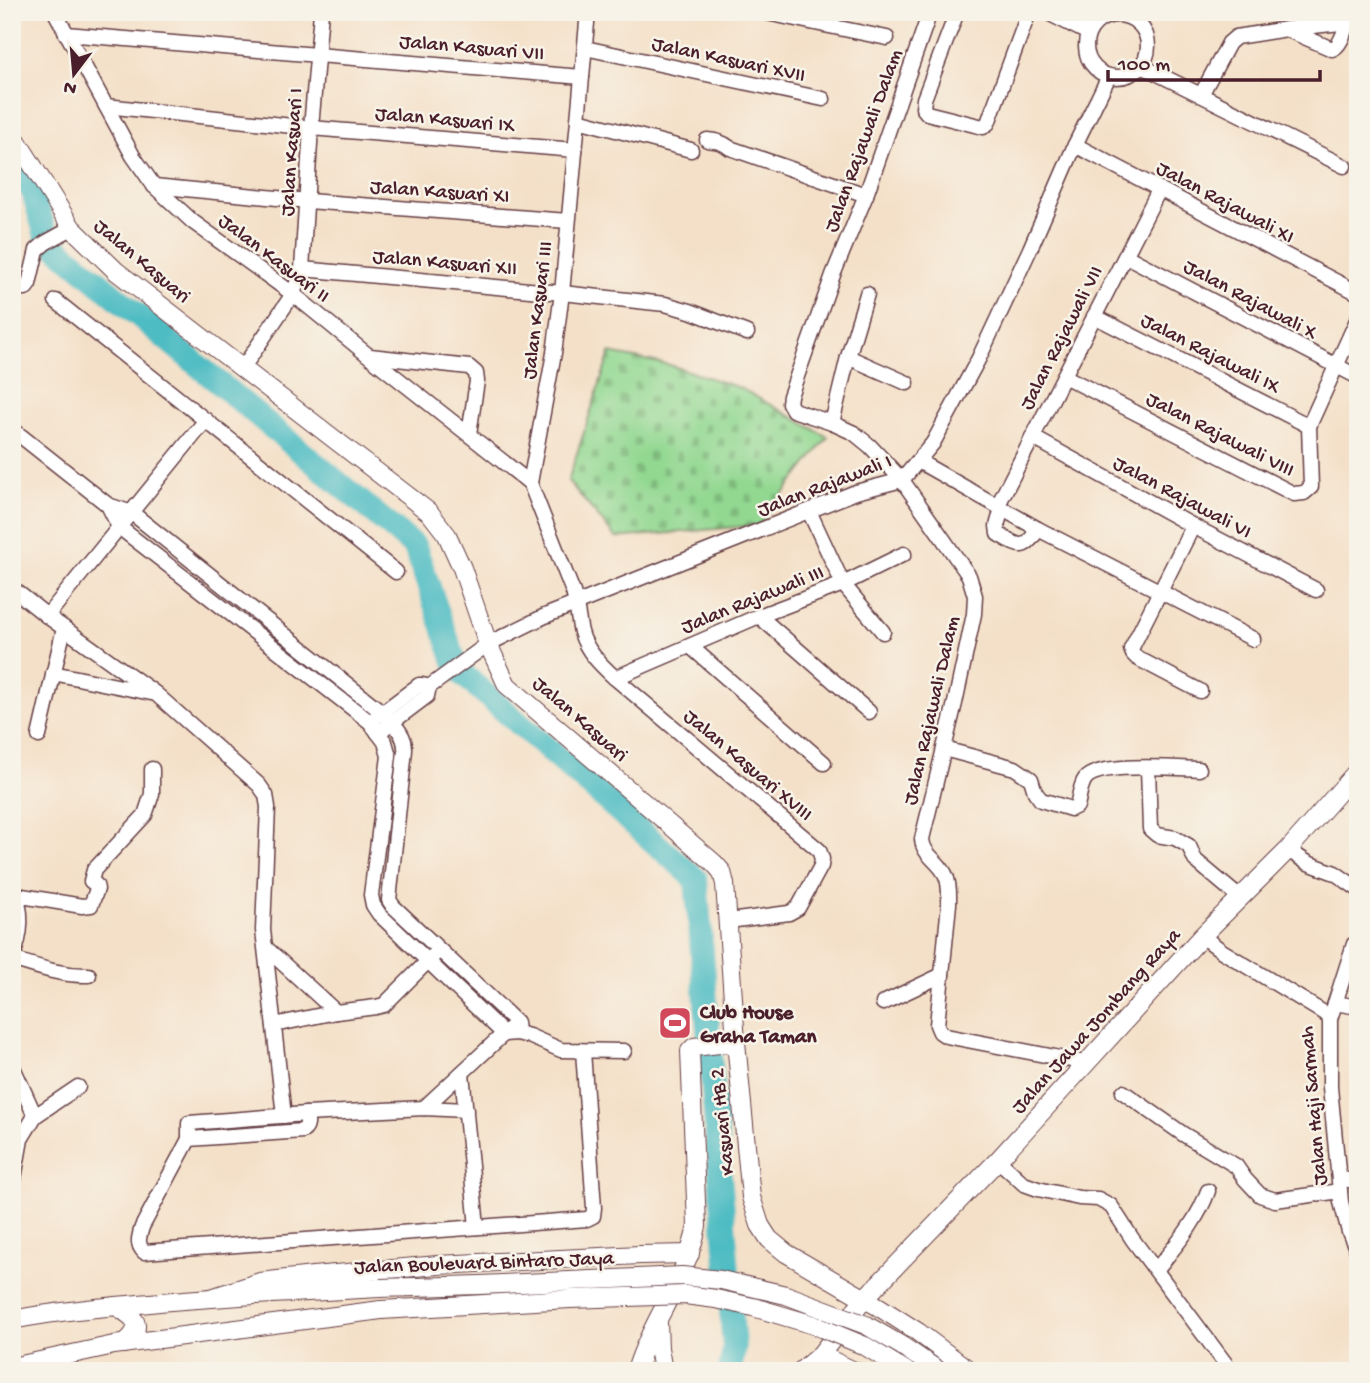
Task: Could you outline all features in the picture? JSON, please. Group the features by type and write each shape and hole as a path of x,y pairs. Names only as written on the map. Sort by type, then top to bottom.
{"main road":[{"name":"Jalan Kasuari","path":"12,133 58,235 116,271 430,513 447,535 462,568 488,644 508,685 722,872 729,921 731,1042"},
{"name":"Jalan Jawa Jombang Raya","path":"801,1371 820,1355 864,1299 998,1160 1202,936 1289,850 1358,771"},
{"name":"Kasuari HB 2","path":"636,1371 642,1349 690,1254 697,1226 691,1049 694,1046 731,1042 751,1197 769,1239 786,1253 918,1332 970,1371"},
{"path":"211,1297 260,1282 313,1276 438,1265 690,1254"},
{"name":"Jalan Boulevard Bintaro Jaya","path":"12,1321 41,1314 211,1297 682,1276 721,1280 786,1295 866,1325 939,1371"},
{"name":"Jalan Boulevard Bintaro Jaya","path":"12,1367 124,1344 381,1310 685,1295 753,1307 814,1325 865,1346 906,1371"},
{"path":"116,1306 135,1319 137,1326 134,1335 124,1344"},
{"name":"Kasuari HB 2","path":"658,1321 663,1371"},
{"path":"820,1355 854,1371"}],"street":[{"name":"Jalan Kasuari II","path":"55,12 133,156 154,186 193,222 293,293 530,483"},
{"name":"Jalan Kasuari I","path":"293,293 302,269 321,12"},
{"name":"Jalan Kasuari III","path":"530,483 554,353 562,292 588,12"},
{"path":"762,12 887,38"},
{"name":"Jalan Rajawali Dalam","path":"930,12 866,195 833,275 789,404 793,410 854,433 870,446 902,480 969,576 975,596 974,614 922,839 925,852 945,873 949,889 937,1025 940,1032 946,1036 1086,1063"},
{"path":"957,12 923,108 927,113 983,127 988,123 1029,12"},
{"path":"1046,12 1088,33"},
{"path":"1116,14 1136,16 1146,32 1149,50 1142,66 1127,76 1109,76 1093,67 1086,51 1088,33 1099,19 1116,14"},
{"path":"1201,95 1236,37 1353,22"},
{"path":"1287,29 1332,49 1339,45 1353,22"},
{"name":"Jalan Kasuari VII","path":"66,34 582,77"},
{"name":"Jalan Kasuari XVII","path":"584,48 823,99"},
{"path":"1142,66 1344,166"},
{"name":"Jalan Rajawali I","path":"374,728 388,718 419,685 430,686 488,644 545,616 856,492 902,480 933,443 979,358 1109,76"},
{"name":"Jalan Kasuari IX","path":"106,106 311,128 575,150"},
{"path":"578,120 691,150"},
{"path":"707,140 725,144 866,195"},
{"name":"Jalan Rajawali XI","path":"1075,145 1358,293"},
{"name":"Jalan Kasuari XI","path":"154,186 568,221"},
{"name":"Jalan Rajawali VII","path":"1000,507 1032,437 1159,190"},
{"path":"12,288 26,288 37,250 58,235"},
{"name":"Jalan Rajawali X","path":"1126,256 1358,377"},
{"name":"Jalan Kasuari XII","path":"302,269 562,292 664,304 747,333"},
{"path":"242,369 293,293"},
{"path":"832,423 867,294"},
{"path":"55,301 396,572"},
{"name":"Jalan Rajawali IX","path":"1094,316 1309,426"},
{"name":"Jalan Rajawali VIII","path":"1064,376 1294,494 1304,493 1311,486 1309,426 1358,318"},
{"path":"369,356 469,367 476,373 477,381 469,434"},
{"path":"848,357 906,383"},
{"path":"47,616 206,420"},
{"path":"12,429 108,505 132,513 388,718 403,736 406,744 389,900 440,949 512,1030"},
{"name":"Jalan Rajawali VI","path":"1032,437 1316,590"},
{"path":"918,461 1038,529 1252,639"},
{"path":"530,483 577,604"},
{"path":"108,505 119,527 374,728 385,742 389,755 371,895 379,914 429,961 512,1030 561,1049 624,1051"},
{"path":"1000,507 998,534 1019,545 1026,545 1038,529"},
{"path":"809,511 843,584 883,632"},
{"path":"1193,526 1131,649 1133,654 1200,691"},
{"name":"Jalan Rajawali III","path":"615,678 759,616 843,584 904,554"},
{"path":"12,588 156,694 259,785 266,795 268,807 263,930 284,1116"},
{"name":"Jalan Kasuari XVIII","path":"577,604 581,634 593,657 818,849 822,859 821,866 798,908 789,914 729,921"},
{"path":"759,616 869,712"},
{"path":"39,736 64,628"},
{"path":"690,646 824,763"},
{"path":"53,673 156,694"},
{"path":"944,749 1015,768 1031,779 1041,800 1071,808 1077,806 1085,779 1096,771 1115,768 1199,768"},
{"path":"1148,768 1150,830 1189,846 1195,860 1240,898"},
{"path":"89,975 57,973 12,958 20,932 20,915 14,891 82,906 91,905 97,889 96,884 91,881 94,870 145,815 152,794 152,769"},
{"path":"1289,850 1332,880 1358,890"},
{"name":"Jalan Haji Sarmah","path":"1202,936 1330,1019 1330,1087 1341,1202 1358,1253"},
{"path":"1330,1019 1354,944"},
{"path":"266,948 336,1012"},
{"path":"274,1025 384,1004 440,949"},
{"path":"883,1003 942,975"},
{"path":"1335,1003 1358,1007"},
{"path":"424,1108 512,1030"},
{"path":"466,1110 424,1108 192,1122 188,1125 190,1139 142,1227 138,1241 140,1248 144,1252 587,1219 593,1216 594,1208 583,1051"},
{"path":"12,1065 35,1116"},
{"path":"463,1073 477,1227"},
{"path":"12,1189 21,1139 35,1116 78,1087"},
{"path":"1123,1092 1183,1134 1236,1166 1260,1195 1267,1198 1275,1200 1358,1181"},
{"path":"190,1139 303,1131 307,1125 306,1114"},
{"path":"998,1160 1024,1184 1079,1198 1098,1199 1111,1206 1231,1371"},
{"path":"1156,1270 1193,1222 1208,1191"}],"green space":[{"path":"610,353 670,365 740,388 828,437 759,525 616,538 568,481"}],"waterway":[{"path":"12,159 33,192 47,239 415,547 458,670 696,879 734,1347 730,1371"}],"place":[{"name":"Club House Graha Taman","path":"675,1023"}]}
